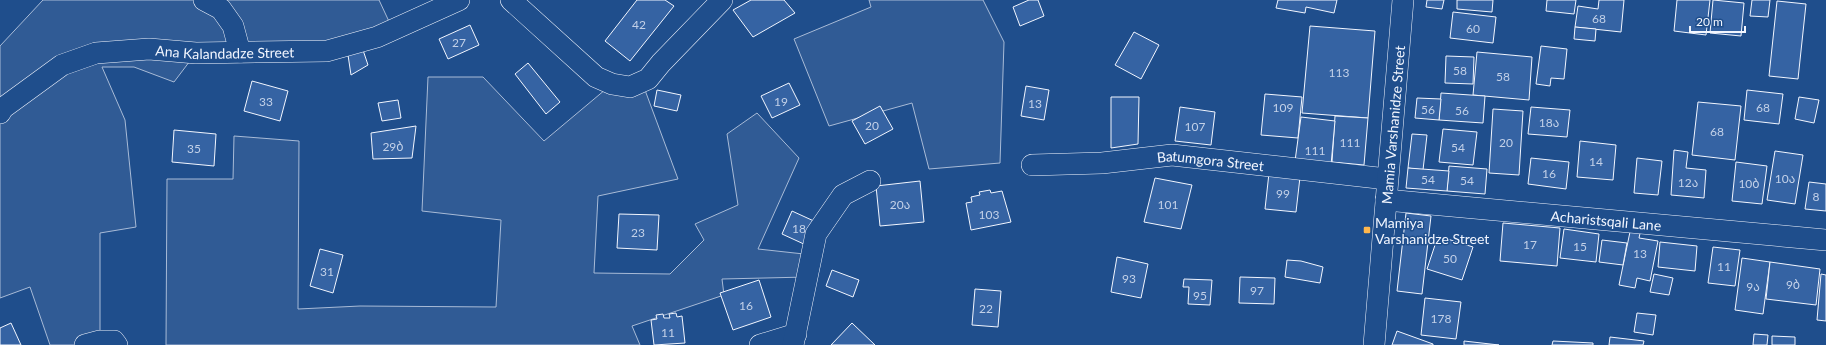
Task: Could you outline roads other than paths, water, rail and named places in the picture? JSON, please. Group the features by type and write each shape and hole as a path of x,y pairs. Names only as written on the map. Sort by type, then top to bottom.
{"street":[{"path":"204,0 221,9 233,26 240,52"},
{"name":"Ana Kalandadze Street","path":"0,113 4,108 62,65 96,54 149,49 196,53 327,50 377,37 459,0"},
{"path":"511,0 596,77 612,84 630,87 648,78 661,62 722,0"},
{"name":"Mamia Varshanidze Street","path":"1374,345 1403,0"},
{"name":"Batumgora Street","path":"1032,165 1102,163 1172,155 1388,179"},
{"path":"760,345 794,340 816,234 843,195 870,181"},
{"name":"Acharistsqali Lane","path":"1386,200 1826,240"},
{"path":"85,345 100,341 114,341 117,345"}],"place":[{"name":"Mamiya Varshanidze Street","path":"1367,230"}]}
